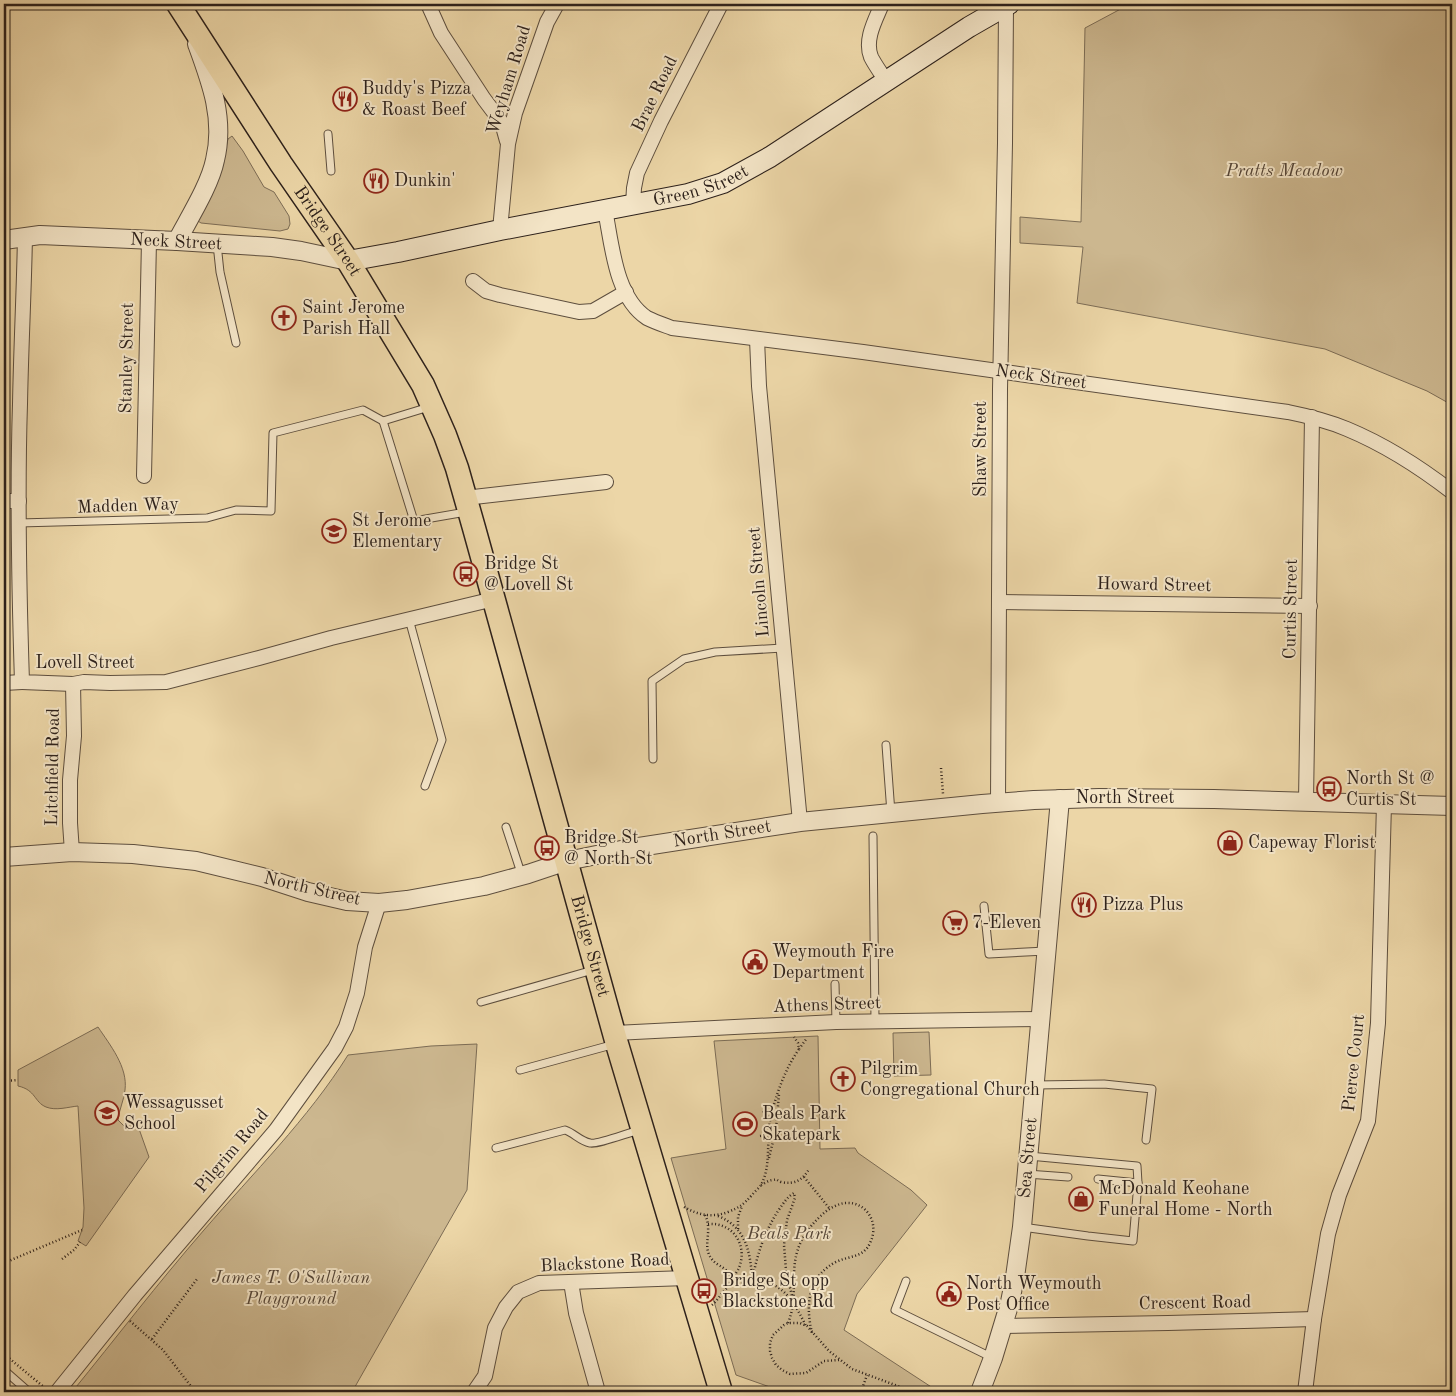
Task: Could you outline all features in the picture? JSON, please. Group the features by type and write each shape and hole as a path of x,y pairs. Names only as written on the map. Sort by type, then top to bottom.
{"main road":[{"name":"Green Street","path":"348,261 688,194 723,183 770,157 968,27 1008,5"},
{"name":"Bridge Street","path":"182,10 281,164 348,261 423,386 454,460 596,969 721,1392"}],"street":[{"path":"428,4 441,34 502,123 508,144"},
{"name":"Weyham Road","path":"500,230 508,144 515,113 547,22 557,4"},
{"name":"Brae Road","path":"633,204 637,173 661,121 721,4"},
{"path":"882,4 870,33 869,44 871,55 886,80"},
{"name":"Shaw Street","path":"998,802 998,602 1008,5"},
{"path":"177,241 205,187 215,162 219,138 219,119 215,98 203,59 182,10"},
{"name":"Neck Street","path":"605,210 615,263 626,292 634,306 646,317 672,328 863,352 1261,407 1312,417 1347,429 1378,444 1415,466 1452,492"},
{"name":"Neck Street","path":"4,240 25,236 60,236 177,241 302,251 348,261"},
{"name":"Lovell Street","path":"25,236 19,501 22,682 73,684 84,682 166,682 330,638 494,598"},
{"name":"Stanley Street","path":"144,476 149,241"},
{"path":"473,281 486,291 580,312 593,311 626,292"},
{"name":"Lincoln Street","path":"757,340 800,822"},
{"name":"Curtis Street","path":"1306,801 1312,417"},
{"path":"467,505 606,482"},
{"path":"4,501 19,501"},
{"name":"Howard Street","path":"998,602 1310,606"},
{"path":"4,683 22,682"},
{"name":"Litchfield Road","path":"72,852 70,780 74,736 73,684"},
{"name":"North Street","path":"4,858 72,852 133,854 196,861 347,901 379,903 407,900 484,886 567,862 626,850 800,822 998,802 1060,799 1214,799 1452,806"},
{"name":"Sea Street","path":"980,1392 1003,1326 1015,1278 1022,1227 1060,799"},
{"name":"Pierce Court","path":"1314,1319 1328,1234 1339,1195 1368,1121 1378,1022 1384,804"},
{"name":"Pilgrim Road","path":"57,1392 120,1314 276,1130 335,1048 346,1027 354,1002 366,947 379,903"},
{"name":"Athens Street","path":"616,1038 836,1022 1041,1019"},
{"name":"Blackstone Road","path":"474,1392 485,1376 496,1328 506,1307 518,1292 540,1283 687,1278"},
{"path":"571,1282 576,1313 598,1392"},
{"path":"1305,1392 1314,1319"},
{"name":"Crescent Road","path":"1003,1326 1314,1319"}],"lane":[{"path":"328,134 331,171"},
{"path":"217,244 220,272 236,343"},
{"path":"432,406 384,421 414,521 467,505"},
{"name":"Madden Way","path":"19,523 207,518 236,510 271,511 272,433 363,410 384,421"},
{"path":"409,619 442,740 425,786"},
{"path":"653,759 652,682 684,659 715,652 783,648"},
{"path":"886,745 890,813"},
{"path":"506,827 522,876"},
{"path":"873,836 875,1021"},
{"path":"984,906 988,954 1047,951"},
{"path":"481,1002 596,969"},
{"path":"834,984 836,1022"},
{"path":"520,1070 616,1038"},
{"path":"1035,1085 1104,1084 1152,1089 1146,1140"},
{"path":"496,1148 565,1130 572,1132 583,1141 593,1144 642,1129"},
{"path":"1022,1227 1133,1240 1138,1183 1137,1166 1028,1156"},
{"path":"1027,1174 1068,1177"},
{"path":"1098,1179 1138,1183"},
{"path":"906,1281 895,1310 993,1358"},
{"path":"4,1370 29,1392"}],"path":[{"path":"941,768 944,808"},
{"path":"791,1033 798,1043 799,1049"},
{"path":"768,1162 770,1118 784,1074 810,1033"},
{"path":"4,1082 18,1080"},
{"path":"738,1229 738,1217 742,1206 761,1184 768,1162 777,1122 779,1090"},
{"path":"763,1111 770,1118"},
{"path":"760,1136 768,1135"},
{"path":"761,1184 776,1179 781,1182 798,1181 804,1177 809,1169"},
{"path":"804,1177 830,1209"},
{"path":"752,1281 759,1248 764,1236 781,1207 794,1193 796,1198 787,1220 784,1245 786,1270 793,1308 788,1323"},
{"path":"792,1300 793,1269 797,1250 801,1240 814,1223 830,1209 842,1203 856,1204 863,1208 873,1220 874,1235 868,1248 862,1254 838,1261 825,1270 813,1285 808,1303 812,1333"},
{"path":"680,1205 692,1212 717,1216 738,1229 748,1251 752,1281"},
{"path":"717,1216 742,1206"},
{"path":"705,1215 708,1224 708,1251 711,1259 726,1270 730,1281"},
{"path":"708,1224 716,1224 728,1228 738,1241 741,1262 730,1281 729,1287"},
{"path":"4,1263 82,1230"},
{"path":"62,1259 74,1250 80,1242"},
{"path":"152,1339 197,1279"},
{"path":"711,1306 732,1284 752,1281 774,1285 792,1300 812,1333 839,1360 852,1369 914,1392"},
{"path":"120,1314 163,1350 190,1385 193,1392"},
{"path":"807,1326 800,1323 788,1323 778,1329 773,1335 770,1351 776,1365 790,1374 798,1375 806,1373 824,1362 839,1360"},
{"path":"4,1354 46,1388 48,1392"},
{"path":"861,1392 867,1375"}],"green space":[{"name":"Pratts Meadow","path":"1130,4 1452,4 1452,405 1427,391 1325,349 1077,303 1083,247 1020,243 1020,217 1081,222 1085,28"},
{"path":"232,136 264,187 274,192 289,216 290,224 288,229 280,231 201,223 198,221 221,169 228,139"},
{"path":"98,1027 113,1049 124,1073 125,1090 118,1120 124,1126 138,1126 149,1157 86,1246 78,1241 83,1227 84,1208 78,1106 54,1109 42,1105 32,1093 18,1086 18,1070"},
{"path":"929,1032 931,1075 894,1076 893,1033"},
{"name":"Beals Park","path":"818,1036 820,1149 855,1148 858,1153 911,1190 927,1205 857,1294 844,1330 939,1392 784,1392 736,1375 671,1158 726,1149 714,1041"},
{"name":"James T. O'Sullivan Playground","path":"477,1044 467,1190 352,1392 72,1392 187,1250 298,1123 348,1055 431,1046"}],"place":[{"name":"Buddy's Pizza & Roast Beef","path":"345,99"},
{"name":"Dunkin'","path":"376,181"},
{"name":"Saint Jerome Parish Hall","path":"284,318"},
{"name":"St Jerome Elementary","path":"334,531"},
{"name":"Bridge St @ Lovell St","path":"466,574"},
{"name":"North St @ Curtis St","path":"1329,789"},
{"name":"Capeway Florist","path":"1230,843"},
{"name":"Bridge St @ North St","path":"547,848"},
{"name":"Pizza Plus","path":"1084,905"},
{"name":"7-Eleven","path":"955,923"},
{"name":"Weymouth Fire Department","path":"755,962"},
{"name":"Pilgrim Congregational Church","path":"843,1079"},
{"name":"Wessagusset School","path":"107,1113"},
{"name":"Beals Park Skatepark","path":"745,1124"},
{"name":"McDonald Keohane Funeral Home - North","path":"1081,1199"},
{"name":"Bridge St opp Blackstone Rd","path":"704,1291"},
{"name":"North Weymouth Post Office","path":"949,1294"}]}
